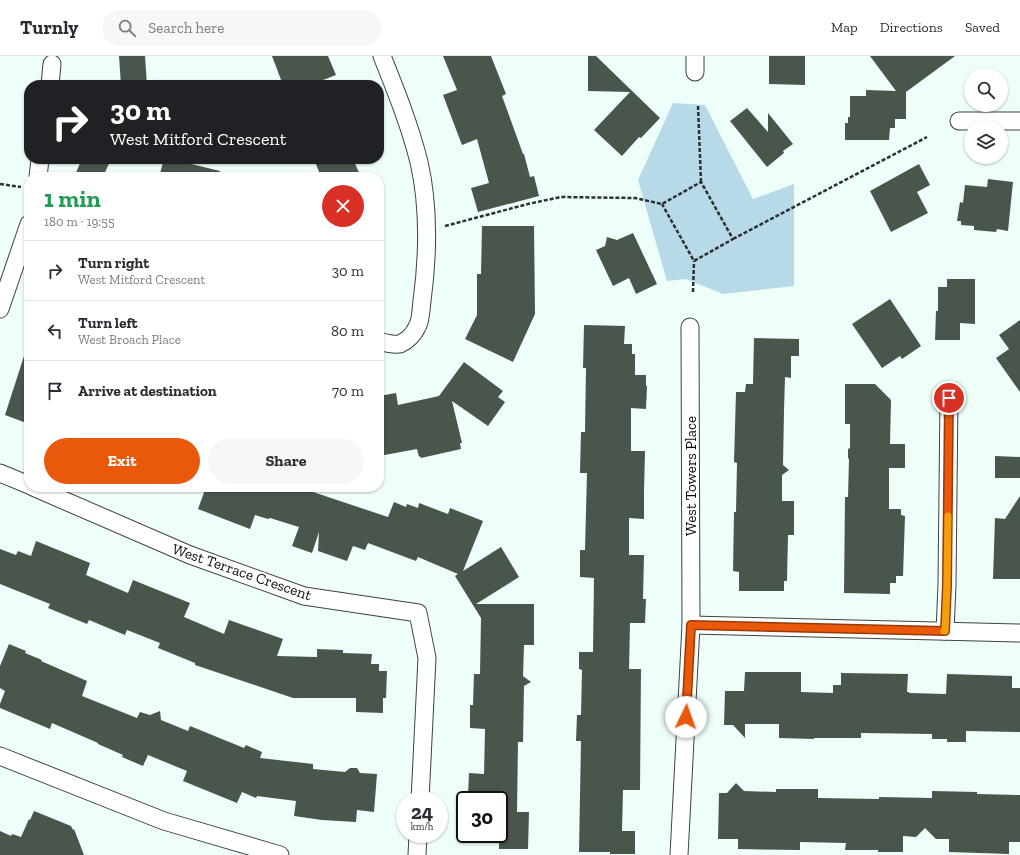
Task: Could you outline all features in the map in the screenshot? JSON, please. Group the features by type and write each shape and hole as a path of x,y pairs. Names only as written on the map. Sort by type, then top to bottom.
{"street":[{"path":"382,56 403,108 419,162 425,195 427,239 424,291 418,327 410,337 399,344 384,343"},
{"path":"50,80 52,64"},
{"path":"959,121 1020,121"},
{"path":"0,310 24,239"},
{"name":"West Towers Place","path":"679,855 691,625 690,327"},
{"path":"945,631 947,585 949,398"},
{"path":"0,473 24,483"},
{"name":"West Terrace Crescent","path":"45,492 190,555 304,596 418,613 428,658 421,791"},
{"path":"691,625 1020,633"},
{"path":"0,756 164,821 280,855"},
{"path":"417,855 418,843"}],"path":[{"path":"698,106 701,182 733,239"},
{"path":"694,261 927,137"},
{"path":"440,228 528,204 561,197 635,198 662,204 701,182"},
{"path":"0,184 22,188"},
{"path":"662,204 694,261 693,292"}],"shaded area":[{"path":"673,103 705,105 753,199 794,184 794,286 723,294 686,279 667,281 638,180"}],"building":[{"path":"119,56 145,56 147,80 121,80"},
{"path":"272,56 328,56 336,75 323,80 281,80"},
{"path":"443,56 491,56 506,94 502,96 524,154 530,177 534,176 539,196 478,212 471,188 489,183 477,139 462,145 443,95 457,90"},
{"path":"588,56 596,56 660,118 641,138 639,137 622,156 594,130 630,92 588,91"},
{"path":"769,56 805,56 805,85 769,84"},
{"path":"870,56 955,56 906,92 906,119 895,119 895,128 890,128 889,140 845,140 845,123 848,123 848,117 850,117 850,96 866,96 866,90 896,91"},
{"path":"747,108 768,132 768,113 793,144 783,151 784,153 767,167 730,121"},
{"path":"80,164 109,164 105,172 76,172"},
{"path":"163,164 191,164 220,171 220,172 160,172"},
{"path":"316,164 355,164 359,172 319,172"},
{"path":"919,164 930,185 917,192 928,213 891,232 870,191"},
{"path":"988,179 1013,182 1008,231 997,229 996,232 974,230 974,226 961,225 961,221 957,221 960,202 963,203 965,185 987,187"},
{"path":"482,226 534,226 535,314 513,362 465,339 477,315 477,274 481,274"},
{"path":"633,233 657,284 636,294 629,278 613,286 596,250 605,246 607,237 617,240"},
{"path":"947,279 975,279 975,324 960,323 960,340 935,340 936,311 938,311 938,287 947,287"},
{"path":"890,299 921,346 902,359 900,356 882,368 852,324"},
{"path":"1020,320 1020,392 996,358 1009,349 999,335"},
{"path":"584,325 625,326 624,344 632,344 632,354 635,354 635,375 646,375 646,409 631,408 631,451 645,451 644,519 629,518 629,555 644,555 643,599 646,599 645,623 630,623 629,669 641,669 640,790 623,790 622,831 635,831 635,854 579,852 581,741 576,741 577,715 581,715 582,670 579,669 579,652 593,652 594,578 580,577 580,550 585,550 587,473 580,473 581,432 585,432 586,368 583,368"},
{"path":"754,338 799,339 799,356 791,356 791,378 785,377 783,465 789,470 782,475 782,501 794,501 794,535 788,535 787,581 784,581 784,591 739,591 739,572 733,571 737,463 734,462 736,392 745,392 746,384 753,384"},
{"path":"24,356 24,422 5,415"},
{"path":"464,362 503,391 498,397 505,402 488,426 452,401 462,443 460,443 461,449 421,458 420,456 419,457 417,449 384,455 384,395 396,393 398,405 439,396"},
{"path":"845,384 875,384 891,400 890,444 905,444 905,468 889,468 889,509 901,509 901,515 905,516 903,576 896,576 896,583 890,583 890,594 844,593 845,497 848,497 848,449 850,448 850,424 845,424"},
{"path":"995,456 1020,457 1020,478 995,478"},
{"path":"204,492 313,492 388,517 394,502 406,507 407,504 418,508 419,503 448,514 450,508 483,521 463,571 501,547 519,577 476,604 534,604 534,645 524,645 523,676 531,682 524,686 523,742 518,742 517,812 529,812 528,849 499,849 499,843 508,843 508,791 468,791 469,773 484,774 485,729 470,728 470,705 473,705 474,674 480,674 481,618 455,576 458,574 418,557 416,561 368,543 365,550 353,546 347,561 318,551 319,532 312,553 292,546 299,527 270,518 268,519 255,515 250,529 198,509"},
{"path":"1020,496 1020,579 993,579 995,518 1005,519"},
{"path":"36,541 90,563 86,575 128,593 133,580 190,603 184,617 224,634 229,620 283,639 277,656 317,657 317,649 343,650 343,653 372,654 371,664 379,664 379,671 387,671 386,698 383,698 383,713 356,712 356,698 293,698 195,665 195,663 158,648 160,643 127,630 125,635 89,620 87,624 48,608 50,604 0,584 0,549 16,555 18,551 31,556"},
{"path":"9,644 26,651 25,653 42,660 41,661 87,681 82,696 137,718 140,712 150,715 160,711 161,720 188,731 190,726 244,748 246,745 262,752 260,758 313,764 313,769 345,772 350,768 357,768 360,773 377,774 374,812 357,810 356,822 322,820 294,816 296,801 257,796 256,798 242,792 237,803 183,781 187,771 148,755 143,766 122,757 123,755 98,743 52,723 50,729 0,708 5,691 0,688 0,666"},
{"path":"745,672 801,672 801,692 833,693 833,685 841,685 841,673 908,674 907,692 946,694 947,674 1012,676 1012,688 1020,688 1020,732 966,731 966,742 947,742 947,739 932,739 932,734 861,733 861,738 779,738 779,724 745,724 745,738 733,725 724,725 725,691 744,691"},
{"path":"736,783 744,791 776,792 776,789 818,789 818,798 932,798 932,791 1020,795 1020,842 1009,842 1009,854 949,852 949,839 936,839 925,828 916,837 903,836 903,852 845,850 846,843 800,842 800,850 738,849 738,839 718,839 719,793 727,793"},
{"path":"34,811 71,826 73,830 74,829 84,855 0,855 0,831 11,836 12,834 21,837"}],"slow traffic":[{"path":"944,631 947,585 948,516"}],"route":[{"path":"686,717 691,625 945,631 947,585 949,398"}]}
